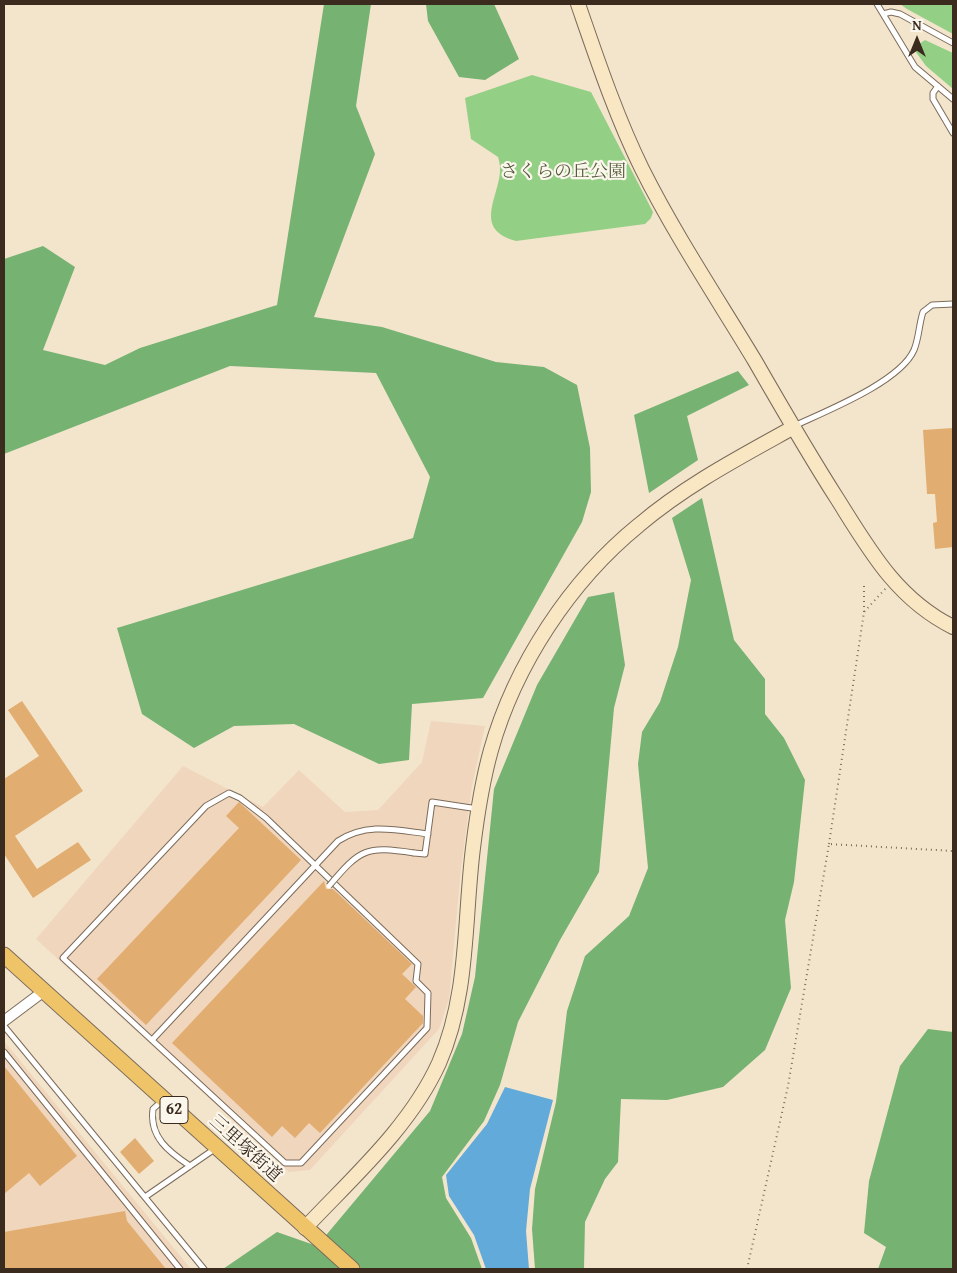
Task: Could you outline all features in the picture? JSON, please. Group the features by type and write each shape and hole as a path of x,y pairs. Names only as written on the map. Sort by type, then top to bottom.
{"main road":[{"name":"三里塚街道","path":"4,955 352,1269"}],"street":[{"path":"578,4 610,92 642,169 673,225 862,540 892,579 914,601 953,627"},
{"path":"305,1228 403,1121 424,1090 438,1064 455,1016 461,985 479,809 490,751 500,721 543,635 583,581 637,526 670,500 707,475 794,427"},
{"path":"4,1021 44,991"}],"lane":[{"path":"878,4 915,67 953,99"},
{"path":"883,14 891,12 900,14 953,43"},
{"path":"938,86 933,93 934,99 953,133"},
{"path":"794,427 846,402 899,371 914,350 923,312 932,306 953,304"},
{"path":"229,793 240,798 266,818 316,864 418,964 416,981 428,993 427,1028 301,1163 285,1163 154,1039 63,958 206,806 229,793"},
{"path":"330,886 350,861 368,850 383,848 425,854 432,802 479,809"},
{"path":"154,1039 338,841 353,831 379,828 428,834"},
{"path":"4,1026 204,1269"},
{"path":"4,1052 180,1269"},
{"path":"164,1100 153,1110 151,1120 153,1130 166,1150 190,1166"},
{"path":"144,1198 216,1148"}],"path":[{"path":"864,612 892,579"},
{"path":"747,1269 788,1086 829,844 864,612 864,582"},
{"path":"829,844 953,851"}],"shaded area":[{"path":"431,721 485,726 472,786 461,868 449,999 439,1029 310,1170 289,1172 36,939 183,766 263,807 299,770 345,812 378,810 422,762"},
{"path":"4,1041 191,1269 4,1269"}],"green space":[{"path":"324,4 371,4 356,106 375,154 314,317 382,327 496,362 544,367 577,385 590,448 591,492 582,522 483,698 412,704 409,760 379,764 294,724 234,726 194,748 142,714 117,628 413,538 430,477 376,373 230,366 4,454 4,259 43,246 75,267 43,350 105,365 140,348 277,305"},
{"path":"426,4 494,4 519,59 485,80 459,77 428,21"},
{"path":"900,4 953,4 953,34 907,9"},
{"path":"925,40 953,53 953,89 926,66 913,48"},
{"name":"さくらの丘公園","path":"532,75 591,92 653,212 651,218 645,224 516,241 502,236 495,228 491,220 499,178 499,161 498,157 471,139 465,98"},
{"path":"738,371 749,385 687,416 698,460 649,493 634,415"},
{"path":"702,498 734,640 765,679 765,714 784,738 805,780 794,882 785,920 791,988 765,1050 723,1087 667,1100 621,1099 618,1162 605,1179 585,1222 584,1269 535,1269 532,1229 535,1189 556,1102 567,1011 585,956 629,916 648,868 638,764 642,732 660,702 678,647 691,580 672,518"},
{"path":"614,592 625,665 614,708 599,872 560,940 518,1022 500,1085 484,1121 442,1177 446,1198 471,1238 482,1269 223,1269 277,1232 317,1246 430,1111 462,1034 475,977 494,789 537,685 588,597"},
{"path":"928,1029 953,1032 953,1269 878,1269 886,1247 864,1233 869,1181 900,1066"}],"water":[{"path":"505,1087 553,1100 530,1189 526,1231 529,1269 486,1269 474,1235 449,1196 446,1175 487,1124"}],"building":[{"path":"953,428 953,547 935,549 933,523 937,522 935,494 927,494 923,430"},
{"path":"22,701 83,791 15,836 37,869 78,842 91,860 33,898 4,854 4,779 39,756 8,710"},
{"path":"239,802 301,860 146,1025 97,979 239,828 226,816"},
{"path":"324,881 326,889 333,889 412,964 402,974 416,987 405,999 423,1016 423,1023 320,1133 309,1123 295,1138 282,1126 272,1137 172,1043"},
{"path":"4,1066 77,1156 40,1186 29,1173 4,1194"},
{"path":"135,1138 154,1161 139,1174 120,1152"},
{"path":"125,1211 127,1221 166,1269 4,1269 4,1232"}]}
